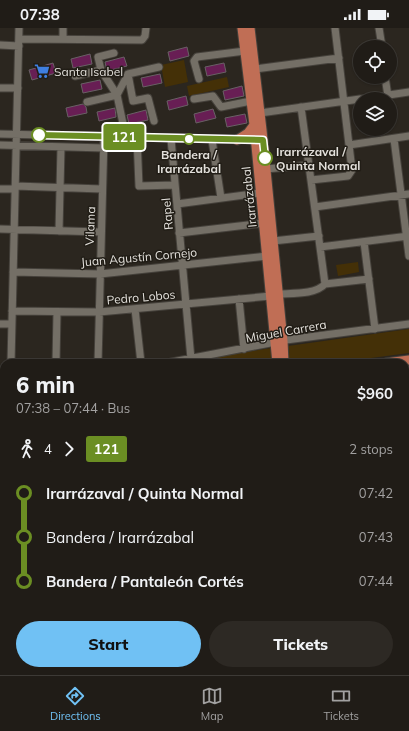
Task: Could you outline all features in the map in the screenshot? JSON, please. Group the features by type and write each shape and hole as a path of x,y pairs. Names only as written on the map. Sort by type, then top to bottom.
{"main road":[{"name":"Irarrázabal","path":"242,28 254,125 266,169 273,241 275,295 283,359"},
{"name":"Irarrázabal","path":"250,28 260,113 260,193 267,256 275,295"},
{"path":"237,140 248,133 254,125"},
{"name":"Irarrázabal","path":"278,359 280,341"}],"street":[{"path":"11,359 19,28"},
{"path":"62,38 63,28"},
{"path":"0,46 62,38 142,40 145,36 146,28"},
{"path":"311,180 348,176 352,168 335,28"},
{"path":"379,28 381,40"},
{"path":"199,79 194,61 197,57 245,51"},
{"path":"114,53 98,57 101,70 117,95 126,138"},
{"path":"255,69 339,58"},
{"path":"87,102 117,95 128,74 159,67"},
{"path":"75,76 101,70"},
{"path":"128,74 133,101 148,98 154,121"},
{"path":"0,88 18,88"},
{"path":"397,94 409,92"},
{"path":"194,99 213,96 221,107 251,101"},
{"path":"260,113 353,100"},
{"path":"301,107 325,284"},
{"path":"0,134 259,140"},
{"path":"349,145 409,136"},
{"name":"Vilama","path":"98,359 104,137"},
{"path":"137,138 139,186 175,185"},
{"name":"Rapel","path":"171,139 191,359"},
{"path":"394,139 408,237 409,256"},
{"path":"212,140 221,198"},
{"path":"0,145 104,148"},
{"path":"59,231 61,147"},
{"path":"266,169 309,165"},
{"path":"0,189 102,189"},
{"path":"177,204 260,193"},
{"path":"315,207 409,194"},
{"path":"179,233 264,223"},
{"path":"0,229 101,232"},
{"path":"273,241 319,236"},
{"path":"320,247 408,237"},
{"path":"364,242 375,328"},
{"name":"Juan Agustín Cornejo","path":"13,272 100,274 267,256"},
{"name":"Pedro Lobos","path":"12,311 99,312 312,291 322,288 325,284 369,279"},
{"path":"238,299 244,349"},
{"path":"135,308 141,359"},
{"path":"56,359 57,312"},
{"path":"0,324 12,324"},
{"name":"Miguel Carrera","path":"191,359 280,341 409,324"}],"shaded area":[{"path":"184,60 188,82 165,87 161,65"},
{"path":"227,77 229,87 189,96 187,86"},
{"path":"358,262 359,272 338,276 336,265"},
{"path":"409,329 409,353 363,359 287,359 288,346"},
{"path":"271,348 273,359 202,359"}],"building":[{"path":"187,47 189,56 170,61 168,52"},
{"path":"90,54 92,64 73,68 71,59"},
{"path":"124,57 127,66 107,71 105,62"},
{"name":"Santa Isabel","path":"53,63 56,73 32,80 29,70"},
{"path":"224,63 226,72 207,76 205,67"},
{"path":"160,74 162,83 143,87 141,78"},
{"path":"100,80 102,89 83,93 81,84"},
{"path":"242,86 244,96 225,100 223,91"},
{"path":"186,96 188,105 169,110 167,101"},
{"path":"83,104 86,107 87,113 68,117 66,108"},
{"path":"115,108 116,117 99,121 97,112"},
{"path":"213,109 216,118 196,123 194,114"},
{"path":"146,110 148,120 129,124 127,115"},
{"path":"245,114 247,123 227,127 225,118"}],"bus line":[{"name":"121","path":"39,135 263,140 265,158"}],"place":[{"name":"Santa Isabel","path":"42,71"},
{"name":"Bandera / Irarrázabal","path":"189,139"},
{"name":"Irarrázaval / Quinta Normal","path":"265,158"}]}
